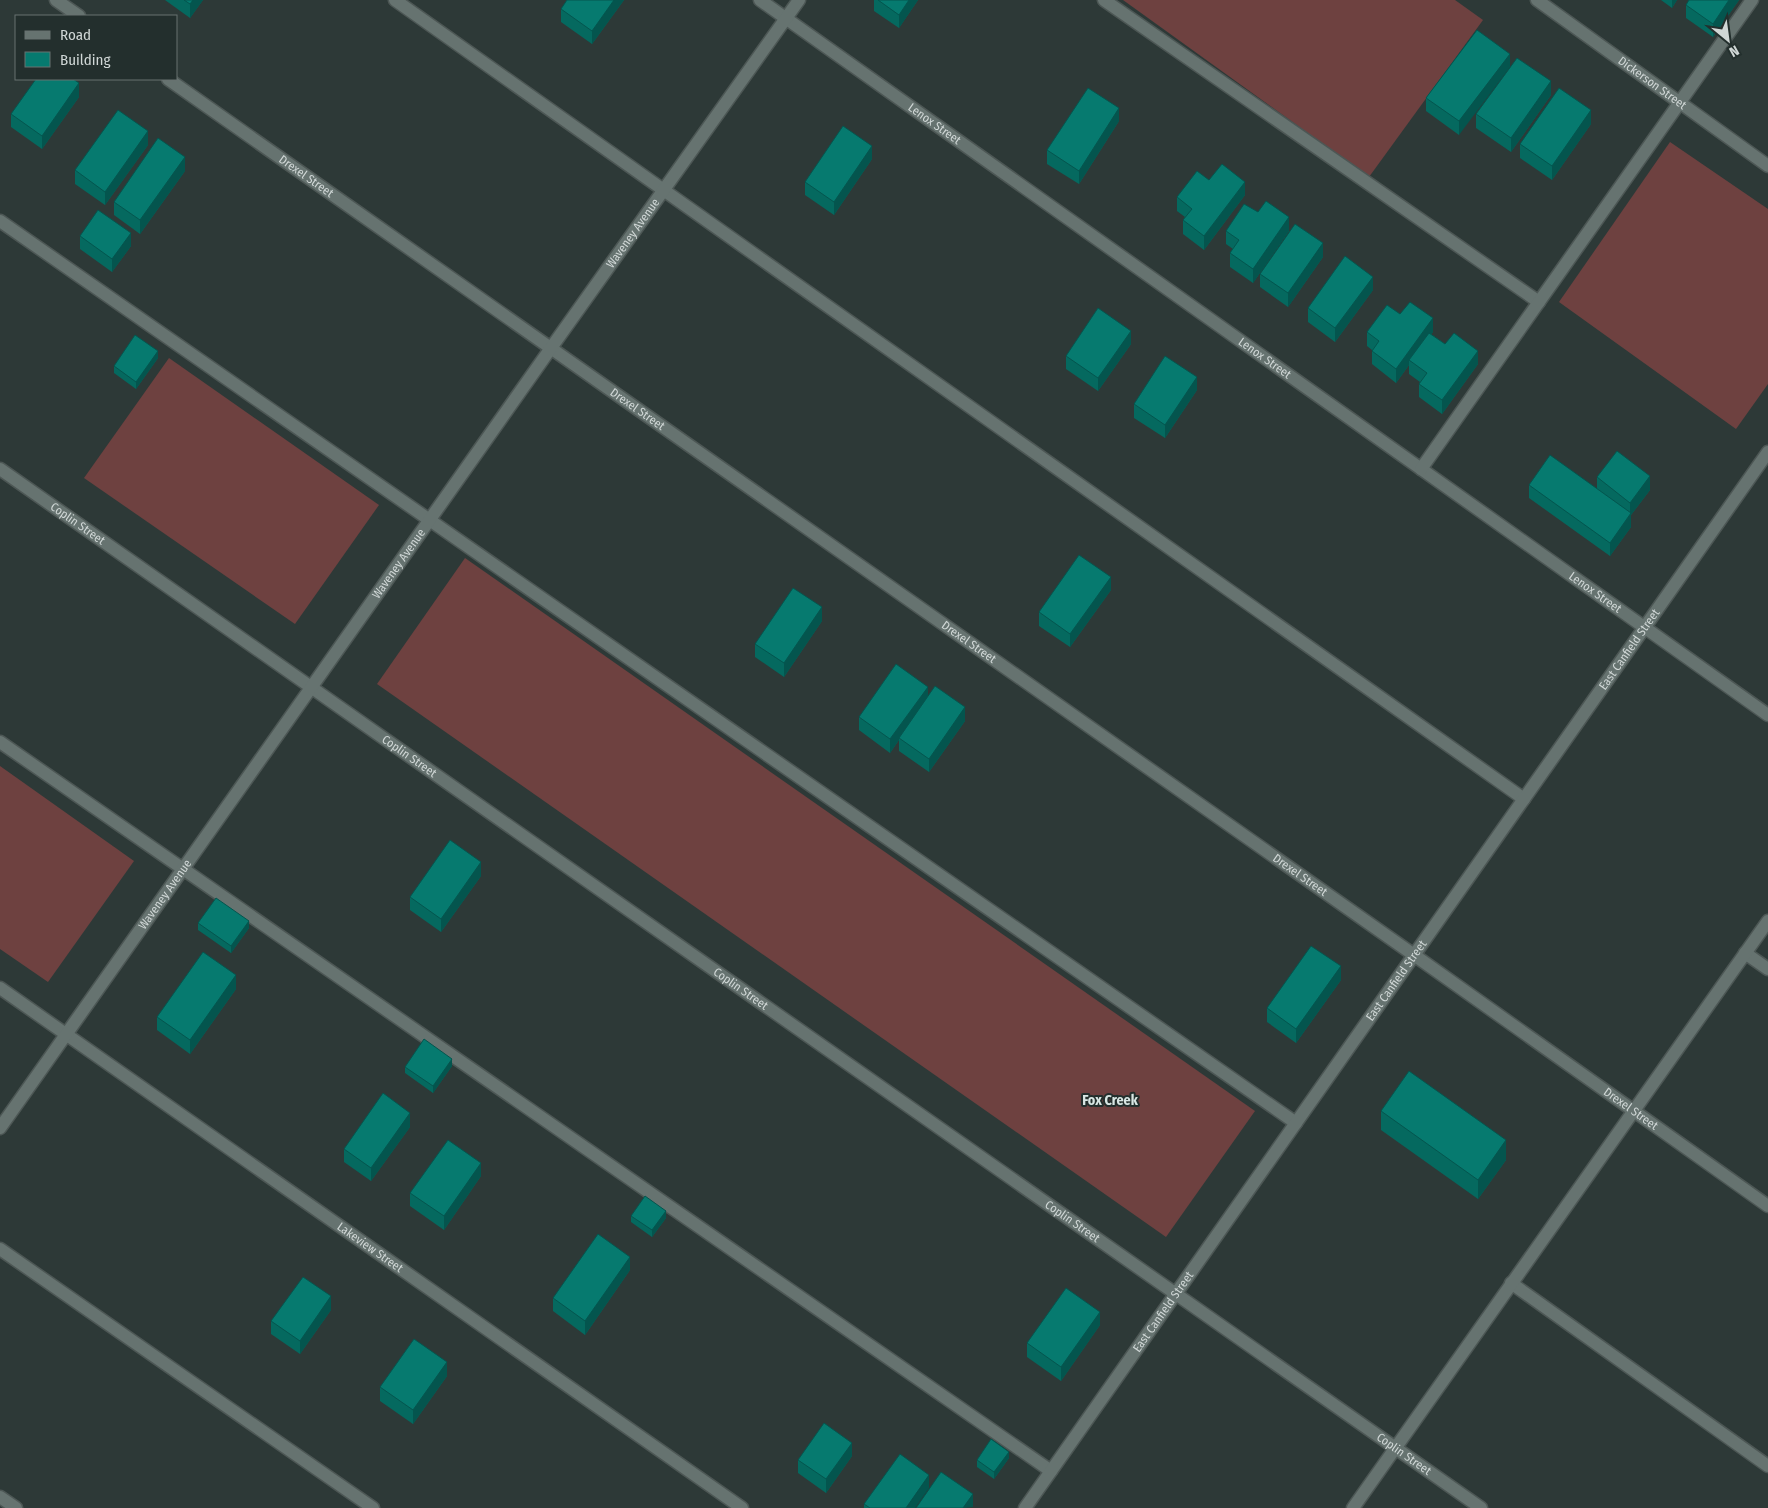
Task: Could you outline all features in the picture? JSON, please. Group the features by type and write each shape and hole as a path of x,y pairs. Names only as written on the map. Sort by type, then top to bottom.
{"street":[{"path":"56,0 78,15"},
{"path":"395,0 1524,800"},
{"name":"Lenox Street","path":"760,0 1768,716"},
{"name":"Waveney Avenue","path":"0,1128 799,0"},
{"path":"1104,0 1539,302"},
{"name":"Dickerson Street","path":"1538,0 1768,166"},
{"path":"1421,469 1752,0"},
{"name":"Drexel Street","path":"169,80 1768,1206"},
{"path":"0,221 1296,1123"},
{"name":"East Canfield Street","path":"1025,1508 1768,452"},
{"name":"Coplin Street","path":"0,469 1481,1508"},
{"path":"0,742 1051,1471"},
{"path":"1353,1508 1768,922"},
{"path":"1745,953 1768,969"},
{"name":"Lakeview Street","path":"0,988 742,1508"},
{"path":"0,1249 373,1508"},
{"path":"1511,1283 1768,1466"},
{"path":"0,1497 16,1508"}],"shaded area":[{"path":"1123,0 1455,0 1483,20 1369,177"},
{"path":"1670,142 1768,209 1768,384 1736,429 1559,302"},
{"path":"169,358 379,505 295,624 84,478"},
{"path":"465,558 1255,1111 1166,1237 377,684"},
{"path":"0,766 134,861 48,982 0,949"}],"building":[{"path":"184,0 193,0 190,4"},
{"path":"567,0 614,0 592,31 561,9"},
{"path":"878,0 909,0 899,15"},
{"path":"1689,0 1729,0 1713,24 1686,5"},
{"path":"1477,30 1510,54 1459,121 1426,98"},
{"path":"1517,58 1551,81 1511,138 1476,114"},
{"path":"35,80 74,80 79,83 42,136 11,114"},
{"path":"1088,88 1119,108 1079,171 1047,150"},
{"path":"1559,88 1591,110 1552,166 1520,144"},
{"path":"118,110 148,131 105,192 75,170"},
{"path":"843,126 872,146 834,202 805,182"},
{"path":"158,138 185,157 140,220 114,202"},
{"path":"1222,164 1245,182 1204,236 1183,220 1192,209 1177,197 1197,171 1209,180"},
{"path":"1266,201 1289,217 1253,269 1230,253 1239,240 1226,231 1244,204 1258,212"},
{"path":"98,210 131,233 112,259 80,236"},
{"path":"1295,224 1323,243 1288,293 1260,274"},
{"path":"1345,256 1373,277 1335,328 1308,308"},
{"path":"1410,302 1433,318 1396,369 1372,351 1379,341 1367,332 1387,305 1400,314"},
{"path":"1098,308 1131,331 1098,378 1066,356"},
{"path":"1429,333 1445,344 1454,333 1478,351 1442,400 1419,384 1427,373 1409,360"},
{"path":"135,335 158,351 136,382 114,366"},
{"path":"1165,356 1197,377 1165,425 1134,404"},
{"path":"1617,451 1650,476 1630,503 1597,477"},
{"path":"1550,455 1631,513 1610,543 1529,485"},
{"path":"1079,555 1111,577 1070,634 1039,612"},
{"path":"793,588 822,607 784,663 755,644"},
{"path":"896,664 928,687 890,739 859,717"},
{"path":"935,686 965,707 929,759 899,738"},
{"path":"450,840 481,862 441,919 410,897"},
{"path":"216,898 249,921 231,946 198,923"},
{"path":"1311,946 1341,966 1296,1029 1267,1008"},
{"path":"203,952 236,975 190,1040 157,1017"},
{"path":"424,1039 452,1059 433,1086 405,1067"},
{"path":"1409,1071 1506,1140 1478,1180 1381,1111"},
{"path":"383,1093 410,1113 371,1168 344,1149"},
{"path":"448,1140 481,1163 444,1216 410,1193"},
{"path":"645,1196 666,1211 652,1230 631,1216"},
{"path":"598,1234 630,1257 585,1321 553,1298"},
{"path":"303,1277 331,1296 300,1341 271,1321"},
{"path":"1066,1288 1100,1312 1061,1367 1027,1343"},
{"path":"414,1339 447,1362 413,1410 380,1387"},
{"path":"824,1423 852,1443 826,1479 798,1460"},
{"path":"991,1439 1009,1452 994,1472 977,1460"},
{"path":"900,1454 929,1475 906,1508 870,1508 864,1504"},
{"path":"941,1472 973,1494 963,1508 916,1508"}],"district":[{"name":"Fox Creek","path":"1110,1100"}]}
